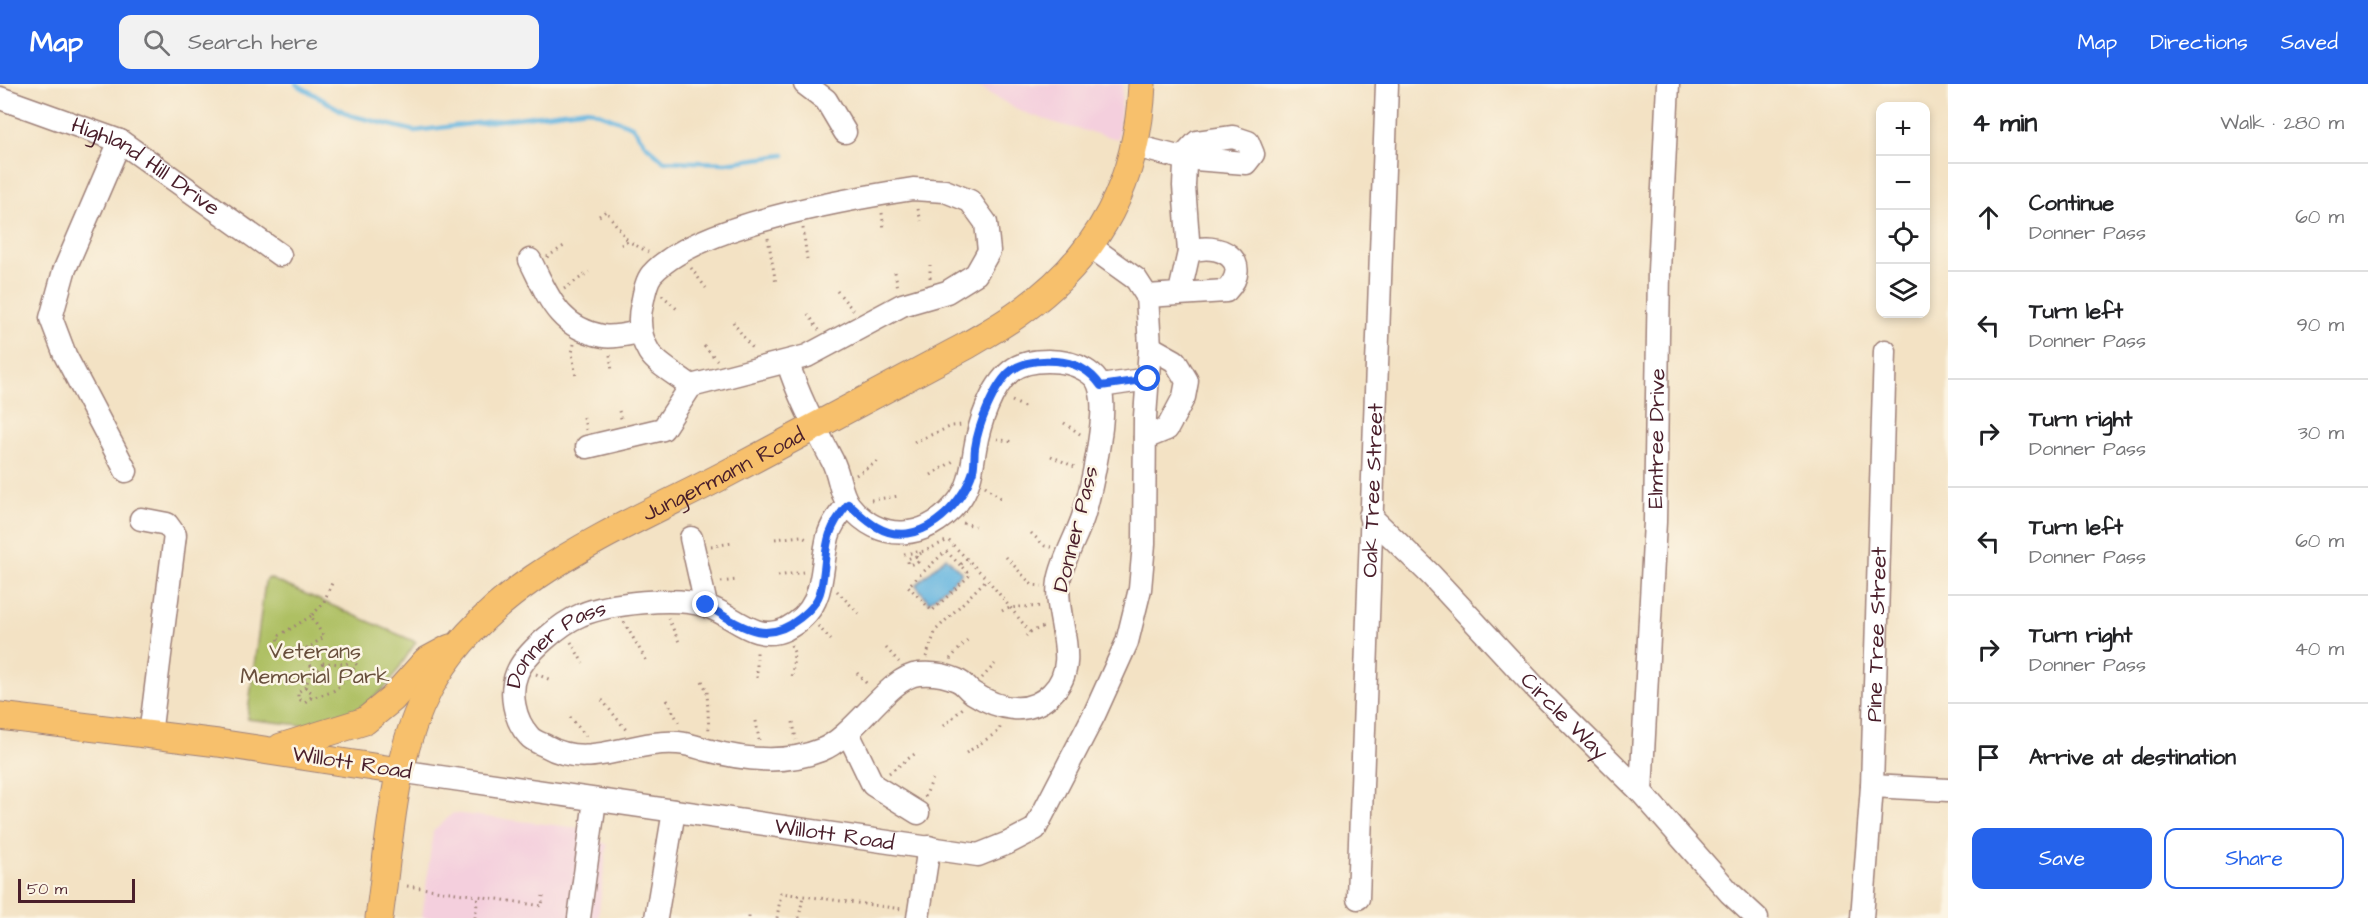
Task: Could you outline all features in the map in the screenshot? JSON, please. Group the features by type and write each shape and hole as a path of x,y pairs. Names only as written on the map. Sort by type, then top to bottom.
{"main road":[{"name":"Jungermann Road","path":"379,918 399,771 410,732 428,691 446,659 477,623 518,587 596,542 968,345 1022,311 1065,275 1090,246 1127,177 1135,146 1142,84"},
{"path":"268,750 325,735 365,721 392,699 426,661 462,640"},
{"name":"Willott Road","path":"0,716 268,750 399,771"}],"street":[{"path":"805,84 826,100 845,132"},
{"name":"Oak Tree Street","path":"1358,898 1387,84"},
{"name":"Elmtree Drive","path":"1641,792 1654,522 1659,271 1668,84"},
{"name":"Highland Hill Drive","path":"0,98 120,141 280,255"},
{"path":"120,141 64,271 51,318 65,355 126,471"},
{"path":"1135,146 1182,158 1185,165 1184,186 1189,252 1180,292"},
{"path":"587,447 663,429 691,387 758,368 788,363 807,356 902,305 947,292 976,274 989,251 986,223 970,201 945,191 913,189 801,212 723,232 679,252 652,274 648,282 640,310 640,332 650,353 691,387"},
{"path":"1090,246 1136,279 1147,296 1180,292 1226,291 1233,283 1236,267 1234,260 1222,250 1197,249 1189,252"},
{"path":"530,260 557,312 578,327 605,337 640,332"},
{"name":"Willott Road","path":"399,771 978,855 1035,829 1094,715 1127,642 1140,589 1144,544 1145,438 1150,347 1147,296"},
{"path":"1145,438 1167,429 1184,397 1187,381 1175,361 1150,347"},
{"name":"Pine Tree Street","path":"1862,918 1872,786 1885,351"},
{"path":"788,363 798,395 813,428 836,466 844,494 877,528 899,534 922,530 959,502 973,469 975,448 982,424 995,393 1011,371 1032,361 1077,365 1094,375 1101,386 1148,379"},
{"name":"Donner Pass","path":"1006,708 1019,710 1035,705 1053,693 1063,679 1067,649 1058,595 1060,575 1083,518 1103,406 1101,386"},
{"path":"758,633 784,630 815,604 828,533 844,494"},
{"name":"Circle Way","path":"1370,516 1431,575 1534,686 1641,792 1730,893 1757,918"},
{"path":"141,519 167,524 175,535 150,735"},
{"path":"691,538 706,605"},
{"name":"Donner Pass","path":"758,633 706,605 668,601 580,615 538,645 518,668 511,692 519,718 529,736 552,750 578,757 602,755 640,746 695,746 762,761 799,757 825,749 848,733 909,675 923,674"},
{"path":"923,674 966,687 1006,708"},
{"path":"848,733 873,785 918,813"},
{"path":"1872,786 1948,790"},
{"path":"579,918 595,800"},
{"path":"656,918 674,811"},
{"path":"918,915 929,847"}],"path":[{"path":"599,216 606,211 628,241 646,251"},
{"path":"801,212 807,259"},
{"path":"764,221 776,284"},
{"path":"621,245 628,241"},
{"path":"679,252 706,288"},
{"path":"550,298 589,272"},
{"path":"837,291 865,323"},
{"path":"733,322 751,344 758,368"},
{"path":"576,377 572,353 578,327"},
{"path":"914,442 952,426 982,424"},
{"path":"1051,456 1092,476"},
{"path":"844,494 880,460"},
{"path":"844,494 899,496"},
{"path":"1031,533 1045,546 1070,549"},
{"path":"775,539 801,536 839,591 860,615"},
{"path":"916,556 948,540 987,579 1010,607 1030,632 1026,636"},
{"path":"904,554 925,551"},
{"path":"946,551 960,564 970,575 932,611 908,586 946,551"},
{"path":"1006,557 1032,585 1058,595"},
{"path":"960,564 967,559"},
{"path":"778,576 823,569"},
{"path":"923,674 927,651 936,630 987,579"},
{"path":"311,616 324,638 291,659 277,637 311,616 323,604 332,583"},
{"path":"1002,611 1010,607 1022,609 1058,595"},
{"path":"668,601 668,622 680,645"},
{"path":"613,608 628,627 647,662"},
{"path":"563,627 583,663"},
{"path":"784,630 794,652 792,679"},
{"path":"757,678 758,633"},
{"path":"944,726 961,712 966,687 949,657 970,637"},
{"path":"307,648 313,657"},
{"path":"313,657 320,657 323,663"},
{"path":"313,657 309,663 313,669 319,670 323,663"},
{"path":"313,669 305,687 298,692 298,699 306,702 310,698 333,690 345,681 357,665 352,660 346,664 323,663"},
{"path":"346,664 347,670 352,671"},
{"path":"667,700 695,746 709,729 707,691 702,681"},
{"path":"305,687 311,692 310,698"},
{"path":"602,700 640,746"},
{"path":"966,753 999,731 1006,708"},
{"path":"873,785 916,753"},
{"path":"407,886 542,906 543,896"},
{"path":"777,918 781,893 918,915"},
{"path":"475,918 478,896"},
{"path":"799,918 802,896"}],"shaded area":[{"path":"973,84 1123,84 1118,139 1058,124 1020,111"},
{"path":"453,813 580,828 607,845 598,918 422,918 433,831"}],"green space":[{"name":"Veterans Memorial Park","path":"269,578 416,642 388,685 360,709 310,726 247,719 265,582"}],"water":[{"path":"946,557 962,573 929,602 916,585"}],"waterway":[{"path":"296,84 349,115 415,131 588,109 632,126 646,145 664,161 726,163 784,155"}],"route":[{"path":"706,605 758,633 784,630 815,604 821,588 828,533 848,504 877,528 899,534 922,530 941,518 959,502 973,469 975,448 986,411 995,393 1011,371 1032,361 1057,361 1077,365 1094,375 1101,386 1148,379"}]}
